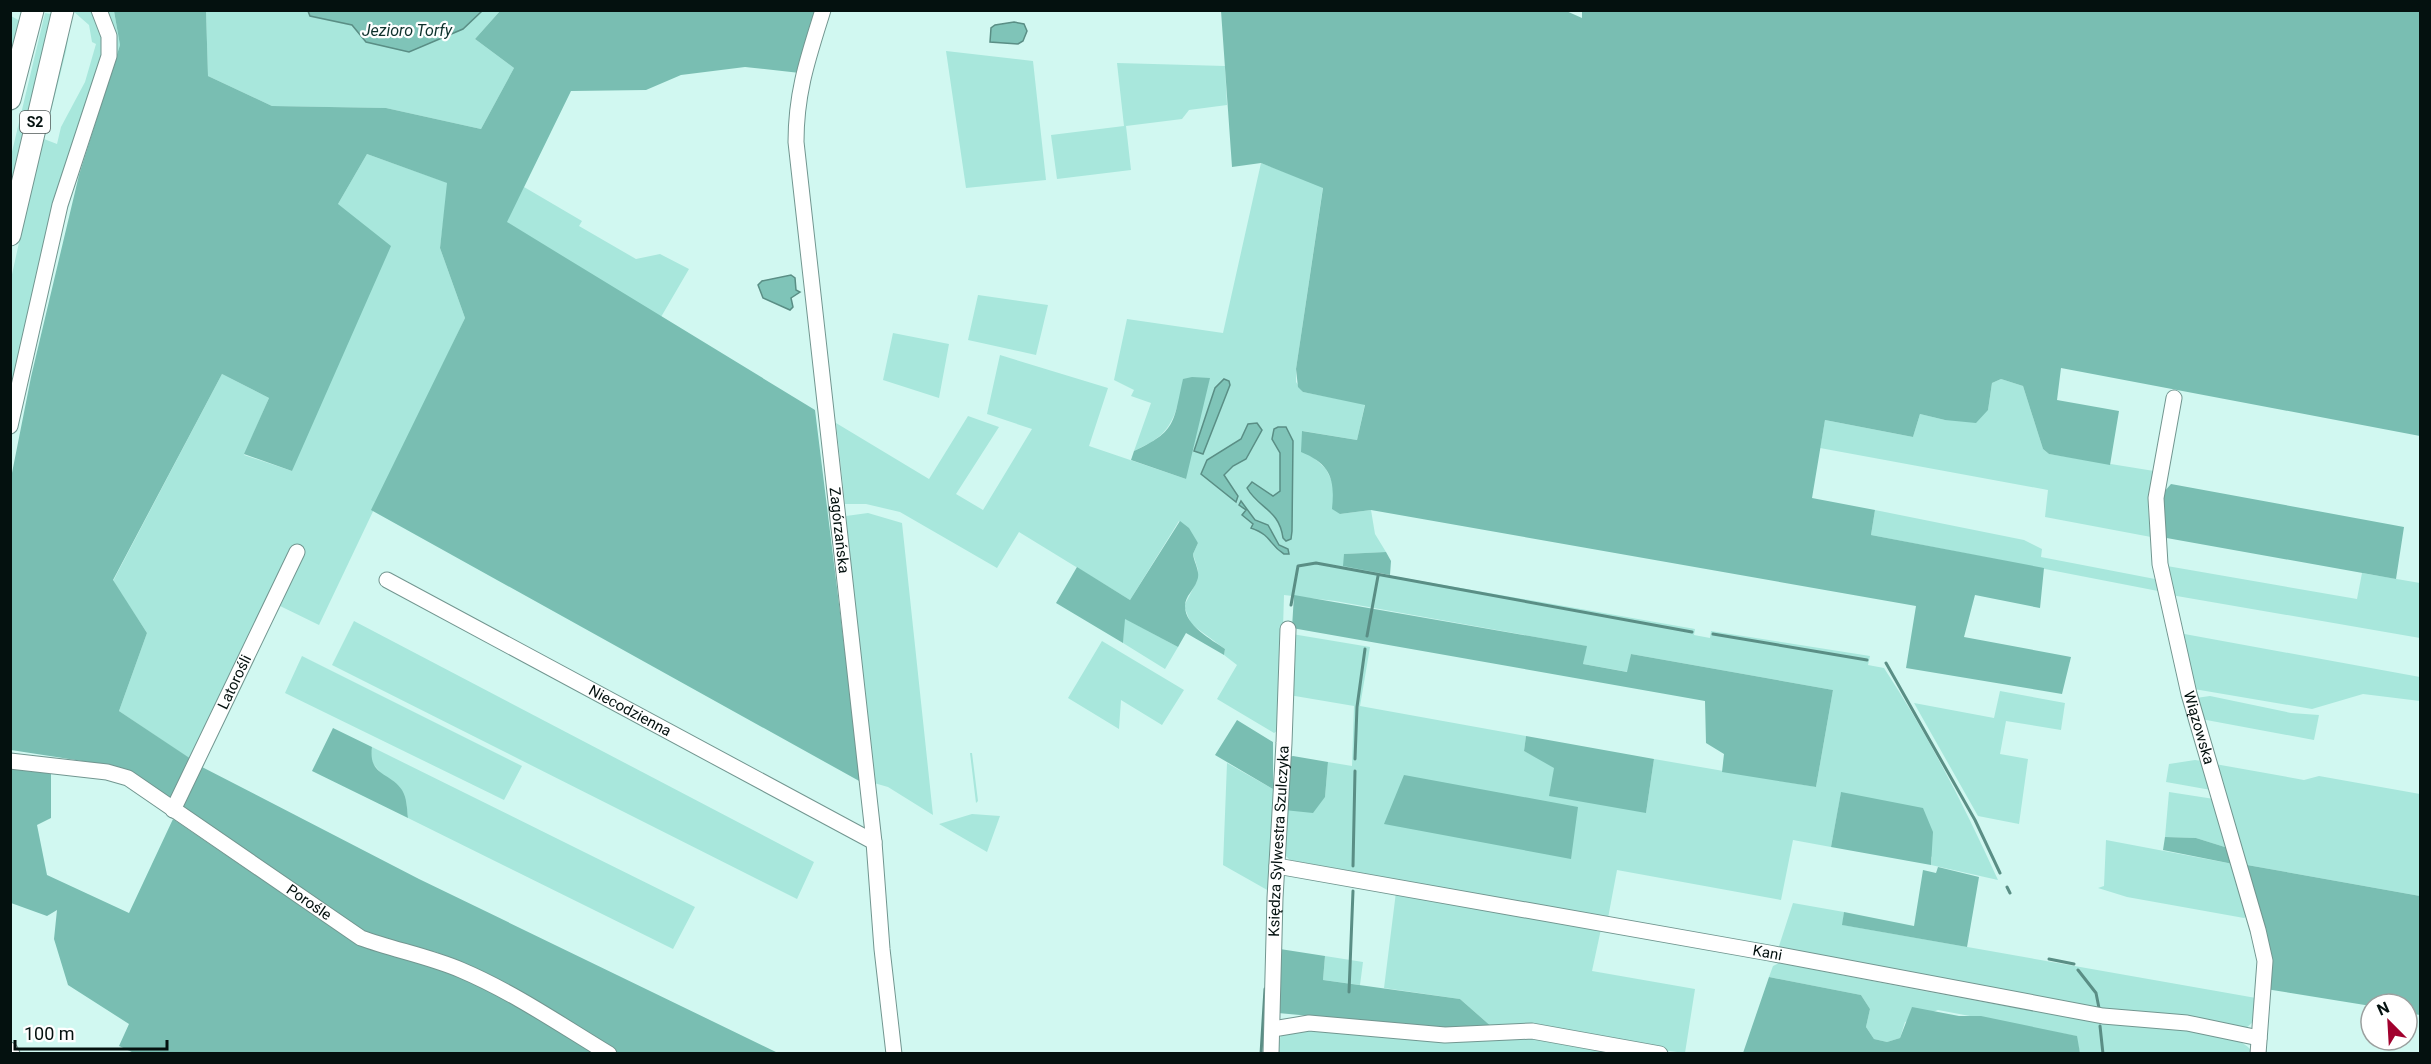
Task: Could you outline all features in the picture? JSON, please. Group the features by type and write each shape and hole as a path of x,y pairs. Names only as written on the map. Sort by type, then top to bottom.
{"highway":[{"name":"S2","path":"10,99 33,10"},
{"name":"S2","path":"10,235 63,10"}],"street":[{"path":"10,426 60,205 109,56 109,36 99,10"},
{"name":"Zagórzańska","path":"823,10 802,77 796,109 796,142 874,842 882,949 894,1053"},
{"name":"Wiązowska","path":"2174,398 2156,498 2160,564 2189,694 2230,827 2265,961 2258,1053"},
{"name":"Latorośli","path":"173,810 297,552"},
{"name":"Niecodzienna","path":"387,580 874,842"},
{"name":"Księdza Sylwestra Szulczyka","path":"1271,1053 1288,629"},
{"name":"Porośle","path":"10,761 107,772 128,778 361,938 386,947 423,954 471,974 609,1053"},
{"name":"Kani","path":"1277,866 1769,953 2103,1016 2187,1023 2259,1038"},
{"path":"1273,1029 1309,1023 1445,1035 1532,1031 1660,1053"}],"shaded area":[{"path":"1564,10 1582,18 1582,10 2420,11 2420,436 2061,368 2057,400 2119,411 2110,465 2049,454 2043,449 2023,386 2001,379 1992,383 1988,410 1976,423 1945,420 1920,414 1913,437 1825,420 1812,498 1875,510 1871,535 2044,568 2040,608 1975,595 1964,637 2071,657 2062,694 1906,668 1916,606 1371,510 1340,514 1332,509 1333,490 1329,474 1319,462 1301,452 1302,431 1357,440 1365,405 1303,392 1298,387 1296,369 1323,188 1261,163 1232,167 1221,11"},
{"path":"73,11 92,11 98,18 105,43 11,407 11,279 64,38 68,39 66,51 44,139 57,144 61,127 85,82 96,44 92,42 89,25"},
{"path":"105,11 114,11 120,45 115,61"},
{"path":"114,11 206,11 208,76 272,106 386,108 481,129 514,68 475,39 500,11 817,11 800,73 745,67 681,75 646,90 571,91 507,222 815,410 861,782 371,510 465,318 440,248 447,183 367,154 338,204 391,246 292,471 244,454 269,398 222,374 113,580 147,633 119,711 191,759 171,802 127,770 11,750 11,478 31,377 79,175 120,45"},
{"path":"206,11 500,11 475,39 514,68 481,129 386,108 272,106 208,76"},
{"path":"45,13 51,14 11,183 11,156"},
{"path":"11,16 22,22 11,57"},
{"path":"946,51 1033,61 1046,180 966,188"},
{"path":"1117,63 1225,66 1227,105 1189,110 1182,119 1126,126 1131,170 1057,179 1051,135 1124,126"},
{"path":"367,154 448,183 440,248 465,318 319,625 278,605 202,767 119,711 147,633 113,581 222,374 269,398 244,455 292,471 338,204"},
{"path":"1261,163 1323,187 1296,382 1303,392 1365,404 1357,440 1303,431 1312,456 1326,469 1334,486 1340,514 1371,510 1375,534 1386,552 1344,554 1381,574 1695,629 1694,635 1710,638 1711,631 1870,656 1868,665 1884,668 1931,745 1998,880 1931,865 1932,857 1841,793 1831,847 1793,840 1781,900 1617,870 1608,918 1290,860 1283,853 1284,810 1325,797 1328,762 1352,766 1354,706 1289,695 1292,634 1370,647 1360,706 1526,736 1524,751 1646,813 1654,759 1816,787 1833,690 1631,654 1628,672 1583,664 1586,646 1335,601 1284,595 1280,729 1274,733 1217,699 1237,665 1224,655 1225,649 1191,624 1184,606 1197,581 1198,570 1193,554 1198,543 1179,521 1130,600 1019,532 997,568 900,512 866,504 845,504 836,423 929,479 968,416 999,427 956,494 983,510 1032,429 987,414 1000,355 1108,388 1089,446 1186,479 1177,407 1170,423 1161,435 1134,451 1151,403 1131,396 1134,390 1114,380 1127,319 1223,333"},
{"path":"524,187 582,221 579,226 636,259 660,254 689,269 661,317 506,222"},
{"path":"978,295 1048,305 1036,355 968,340"},
{"path":"893,333 949,344 939,398 883,380"},
{"path":"1210,378 1186,479 1131,460 1134,451 1166,431 1174,416 1183,379"},
{"path":"2001,379 2023,386 2043,449 2049,454 2154,471 2148,506 2151,537 2045,517 2048,490 1820,448 1825,420 1913,437 1920,414 1945,420 1988,410 1992,383"},
{"path":"2171,484 2404,527 2396,579 2161,537 2163,493"},
{"path":"1875,510 2024,540 2042,549 2041,557 2155,579 2158,591 1871,535"},
{"path":"868,513 902,523 933,815 888,787 874,783 846,516"},
{"path":"1180,521 1189,528 1198,543 1193,554 1198,578 1186,599 1186,613 1194,626 1225,649 1224,655 1186,633 1178,647 1125,619 1123,643 1056,603 1077,567 1130,600"},
{"path":"1386,552 1391,561 1390,575 1343,566 1344,554"},
{"path":"2167,566 2357,599 2362,573 2420,583 2420,638 2171,595"},
{"path":"1294,595 1587,646 1583,664 1627,672 1631,654 1833,690 1816,787 1722,772 1724,754 1706,743 1705,701 1292,628"},
{"path":"1124,618 1178,647 1165,669 1123,643"},
{"path":"354,621 814,862 797,899 332,665"},
{"path":"2179,633 2420,677 2420,701 2363,694 2312,709 2194,689"},
{"path":"1102,641 1184,690 1162,725 1121,700 1119,729 1068,698"},
{"path":"302,656 522,766 504,800 285,693"},
{"path":"2000,691 2065,703 2061,730 2006,721 2000,754 2028,759 2019,824 1978,816 1914,703 1994,718"},
{"path":"2210,696 2291,713 2319,715 2314,740 2201,719 2196,698"},
{"path":"1237,720 1273,742 1273,789 1215,755"},
{"path":"333,728 372,747 373,763 377,769 397,784 404,793 408,818 312,771"},
{"path":"1526,736 1654,759 1646,813 1549,796 1554,768 1524,751"},
{"path":"372,747 695,907 673,949 408,818 406,801 370,758"},
{"path":"970,753 972,753 978,801 976,803"},
{"path":"1293,756 1328,762 1325,797 1313,813 1284,810 1286,758"},
{"path":"2202,761 2211,790 2166,782 2169,764"},
{"path":"1227,763 1273,789 1269,891 1223,865"},
{"path":"2215,764 2304,780 2319,776 2420,794 2420,896 2247,865"},
{"path":"10,767 51,772 51,818 37,825 47,875 129,913 173,819 348,938 431,964 495,991 600,1053 136,1054 119,1046 129,1024 68,985 54,939 57,910 47,916 11,903"},
{"path":"202,767 419,879 778,1053 618,1053 475,970 436,952 369,936 180,809"},
{"path":"1404,775 1578,807 1571,859 1384,824"},
{"path":"1841,792 1923,808 1933,832 1931,865 1831,847"},
{"path":"2169,792 2214,799 2228,848 2196,838 2165,837"},
{"path":"972,814 1000,816 987,852 939,824"},
{"path":"2165,837 2196,838 2228,848 2233,864 2163,850"},
{"path":"2106,840 2233,864 2249,915 2244,918 2127,897 2098,888 2104,886"},
{"path":"2247,865 2420,896 2420,1015 2419,992 2359,992 2359,1004 2266,989 2270,948"},
{"path":"1938,867 1979,877 1967,947 1842,925 1844,912 1914,926 1923,870 1936,873"},
{"path":"1396,892 1601,929 1592,971 1695,989 1685,1053 1493,1028 1460,999 1384,988"},
{"path":"1793,903 1844,912 1843,925 2256,998 2254,1021 2245,1029 2106,1010 1783,951 1779,946"},
{"path":"1280,949 1325,956 1323,980 1460,999 1493,1028 1464,1030 1278,1013"},
{"path":"1325,956 1363,962 1360,985 1323,980"},
{"path":"1779,963 2057,1015 2219,1035 2243,1043 2251,1050 2251,1053 2080,1053 2076,1036 1938,1010 1905,1022 1900,1038 1887,1042 1874,1039 1866,1027 1870,1009 1861,995 1769,977 1773,966"},
{"path":"1769,977 1861,995 1870,1009 1866,1027 1874,1039 1887,1042 1900,1038 1912,1007 1959,1016 1981,1016 2077,1036 2080,1053 1743,1053"},
{"path":"1295,1029 1506,1033 1630,1054 1276,1054 1281,1035"}],"water":[{"name":"Jezioro Torfy","path":"308,10 482,11 463,29 409,52 366,42 352,25 310,16"},
{"path":"1014,22 1024,24 1027,31 1023,41 1018,44 990,42 991,28 995,25"},
{"path":"791,275 795,278 796,290 800,292 791,298 793,307 790,310 763,298 758,285 762,281"},
{"path":"1224,379 1229,381 1230,385 1203,454 1194,451 1215,388"},
{"path":"1257,423 1262,430 1246,459 1233,466 1224,475 1238,496 1236,502 1201,474 1207,460 1241,439 1248,424"},
{"path":"1286,427 1293,441 1292,531 1291,539 1286,541 1273,515 1257,501 1247,488 1252,482 1273,496 1280,491 1280,453 1272,439 1274,429"},
{"path":"1241,501 1255,520 1268,525 1279,545 1288,549 1289,554 1284,554 1267,537 1251,528 1253,524 1242,515 1246,510 1239,505"}],"waterway":[{"path":"1291,605 1298,566 1316,563 1692,632"},
{"path":"1367,636 1378,576"},
{"path":"1713,634 1867,660"},
{"path":"1355,759 1357,707 1365,649"},
{"path":"1886,663 1975,820 2000,873"},
{"path":"1353,866 1355,771"},
{"path":"2007,887 2010,893"},
{"path":"1349,992 1353,891"},
{"path":"2049,959 2074,964"},
{"path":"2078,970 2096,993 2099,1008"},
{"path":"1261,1054 1265,989"},
{"path":"2100,1026 2103,1054"}]}
